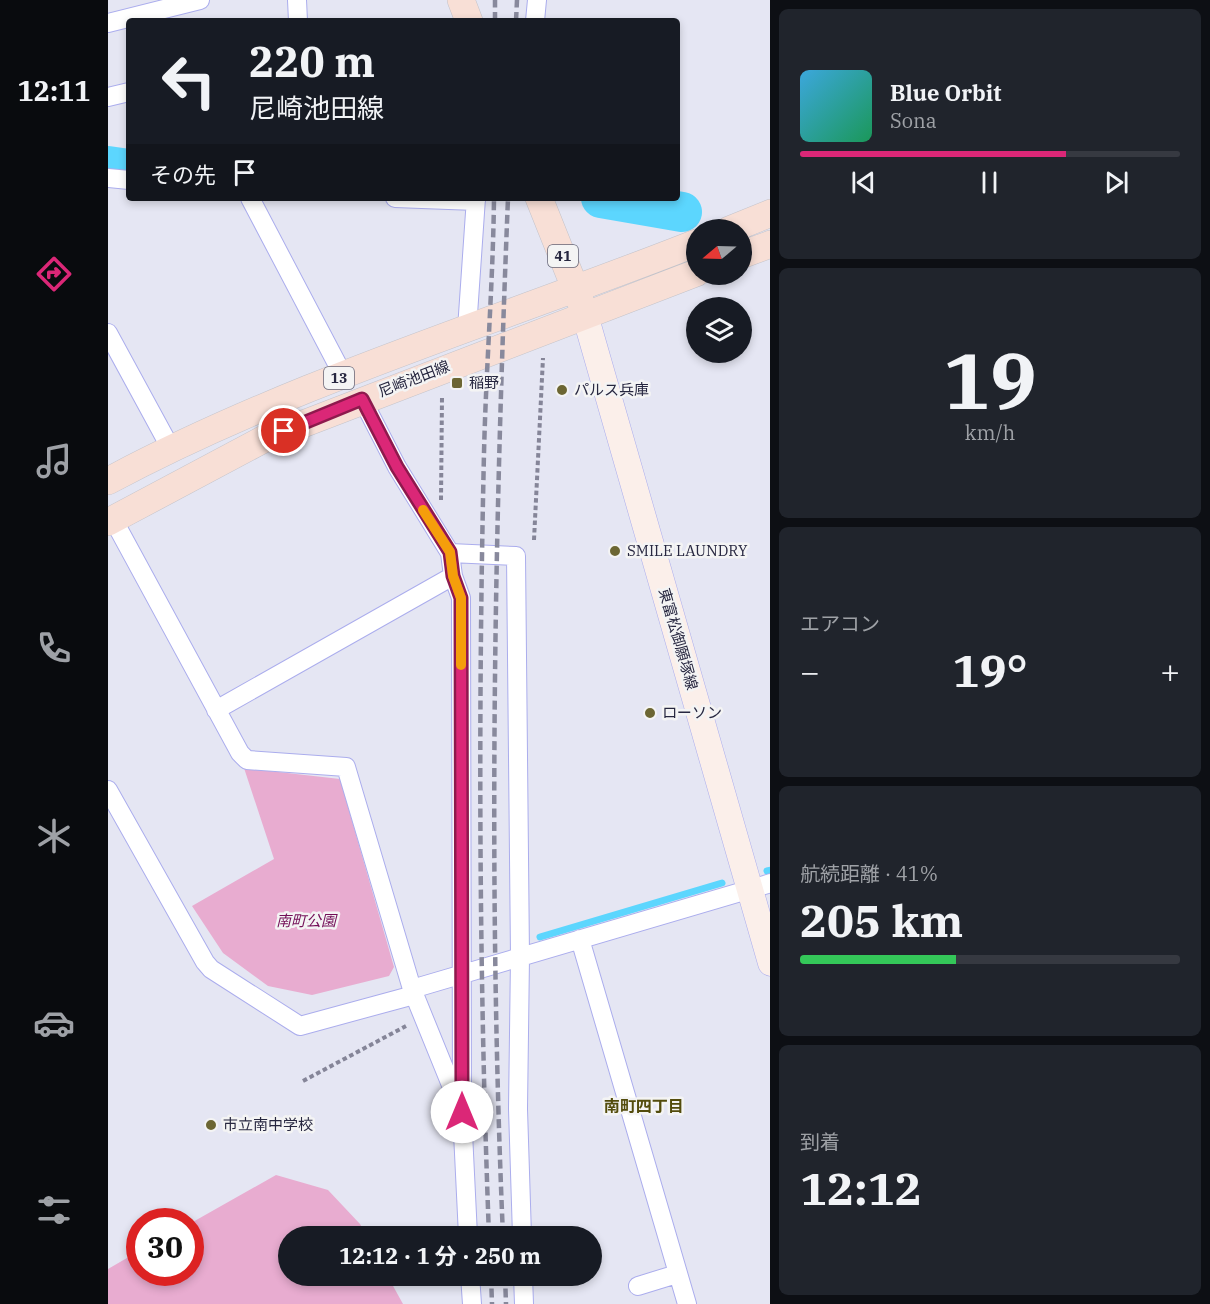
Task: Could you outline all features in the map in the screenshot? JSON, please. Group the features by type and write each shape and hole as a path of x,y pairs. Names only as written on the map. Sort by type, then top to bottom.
{"main road":[{"path":"460,0 468,18"},
{"name":"41","path":"540,201 585,315"},
{"path":"752,221 770,213"},
{"path":"752,251 770,244"},
{"name":"尼崎池田線","path":"108,481 170,447 250,412 686,247"},
{"name":"尼崎池田線","path":"111,520 264,439 362,399 686,277"},
{"name":"東富松御願塚線","path":"585,315 760,887 770,956"}],"street":[{"path":"128,18 200,0"},
{"path":"297,0 298,18"},
{"path":"536,18 537,0"},
{"path":"108,23 126,18"},
{"path":"108,97 126,93"},
{"path":"108,178 126,180"},
{"path":"252,201 344,377"},
{"path":"467,329 476,201"},
{"path":"108,333 170,447"},
{"path":"362,399 397,467 445,545 461,598 462,1112 468,1226"},
{"path":"111,520 240,753 247,760 346,767 413,992 462,1112"},
{"path":"445,545 516,556 520,957 518,1109 522,1226"},
{"path":"216,710 453,576"},
{"path":"108,790 113,812 205,962 221,976 300,1026 520,957 760,887"},
{"path":"580,939 687,1304"},
{"path":"638,1286 677,1274"},
{"path":"471,1286 472,1304"},
{"path":"523,1286 524,1304"}],"path":[{"path":"534,540 543,354"},
{"path":"442,392 445,545"},
{"path":"303,1082 422,1018"}],"green space":[{"name":"南町公園","path":"244,768 340,779 394,967 389,976 312,995 268,986 223,953 192,906 274,859"},
{"path":"276,1175 328,1190 361,1226 278,1226 278,1286 393,1286 403,1304 108,1304 108,1269 126,1259 126,1286 204,1286 204,1216"}],"waterway":[{"path":"108,166 126,169"},
{"path":"618,201 682,212"},
{"path":"540,937 722,883"}],"railway":[{"path":"495,0 495,18"},
{"path":"516,18 517,0"},
{"path":"489,1226 481,942 480,747 484,453 494,201"},
{"path":"503,1226 495,976 494,846 496,587 508,201"},
{"path":"491,1286 492,1304"},
{"path":"505,1286 506,1304"}],"slow traffic":[{"path":"423,510 450,552 453,576 461,598 461,665"}],"place":[{"name":"稲野","path":"457,383"},
{"name":"パルス兵庫","path":"562,390"},
{"name":"SMILE LAUNDRY","path":"615,551"},
{"name":"ローソン","path":"650,713"},
{"name":"市立南中学校","path":"211,1125"}],"district":[{"name":"南町四丁目","path":"644,1106"}],"route":[{"path":"284,431 362,399 397,467 450,552 453,576 461,598 462,1112"}]}
